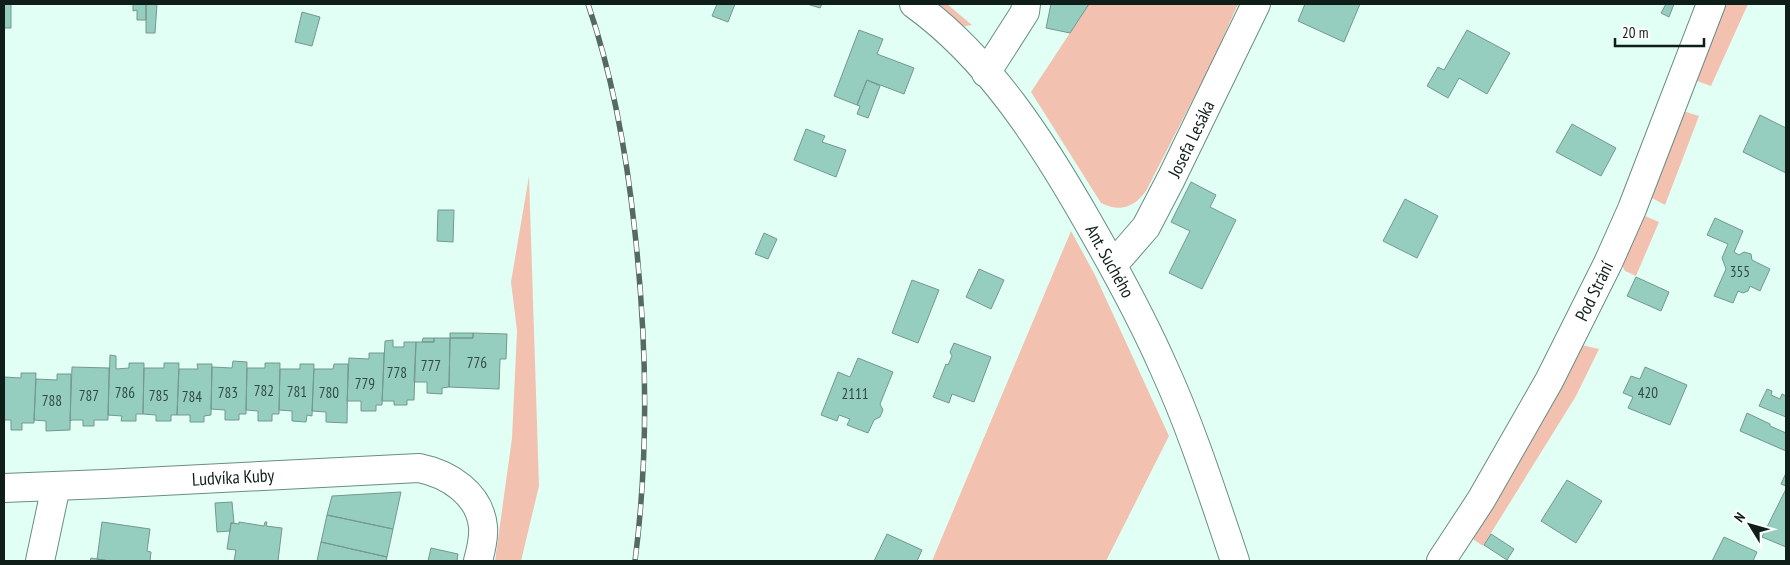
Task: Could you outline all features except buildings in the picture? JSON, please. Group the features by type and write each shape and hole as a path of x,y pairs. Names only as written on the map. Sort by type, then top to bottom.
{"street":[{"name":"Ant. Suchého","path":"914,4 947,32 986,73 1039,141 1065,180 1113,265 1163,365 1182,410 1235,561"},
{"path":"986,73 1025,12 1026,4"},
{"name":"Josefa Lesáka","path":"1113,265 1146,227 1172,179 1256,4"},
{"name":"Pod Strání","path":"1441,561 1481,500 1545,390 1608,263 1632,209 1711,4"},
{"name":"Ludvíka Kuby","path":"4,488 419,468 438,473 459,485 473,501 481,516 483,533 478,561"},
{"path":"40,561 56,486"}],"shaded area":[{"path":"933,4 947,4 972,25 961,27"},
{"path":"1089,4 1238,4 1212,62 1146,191 1131,205 1126,207 1120,208 1101,203 1031,92"},
{"path":"1722,4 1748,4 1711,86 1694,78"},
{"path":"1683,111 1699,116 1665,205 1650,197"},
{"path":"529,176 539,486 521,561 495,561 512,438 517,331 511,282"},
{"path":"1645,216 1659,222 1636,276 1625,271 1621,263 1641,217"},
{"path":"1071,231 1095,275 1169,436 1106,561 932,561"},
{"path":"1582,345 1599,349 1576,396 1483,546 1474,540 1471,534"}],"railway":[{"path":"588,4 605,60 618,117 632,204 639,274 645,397 643,479 635,561"}]}
